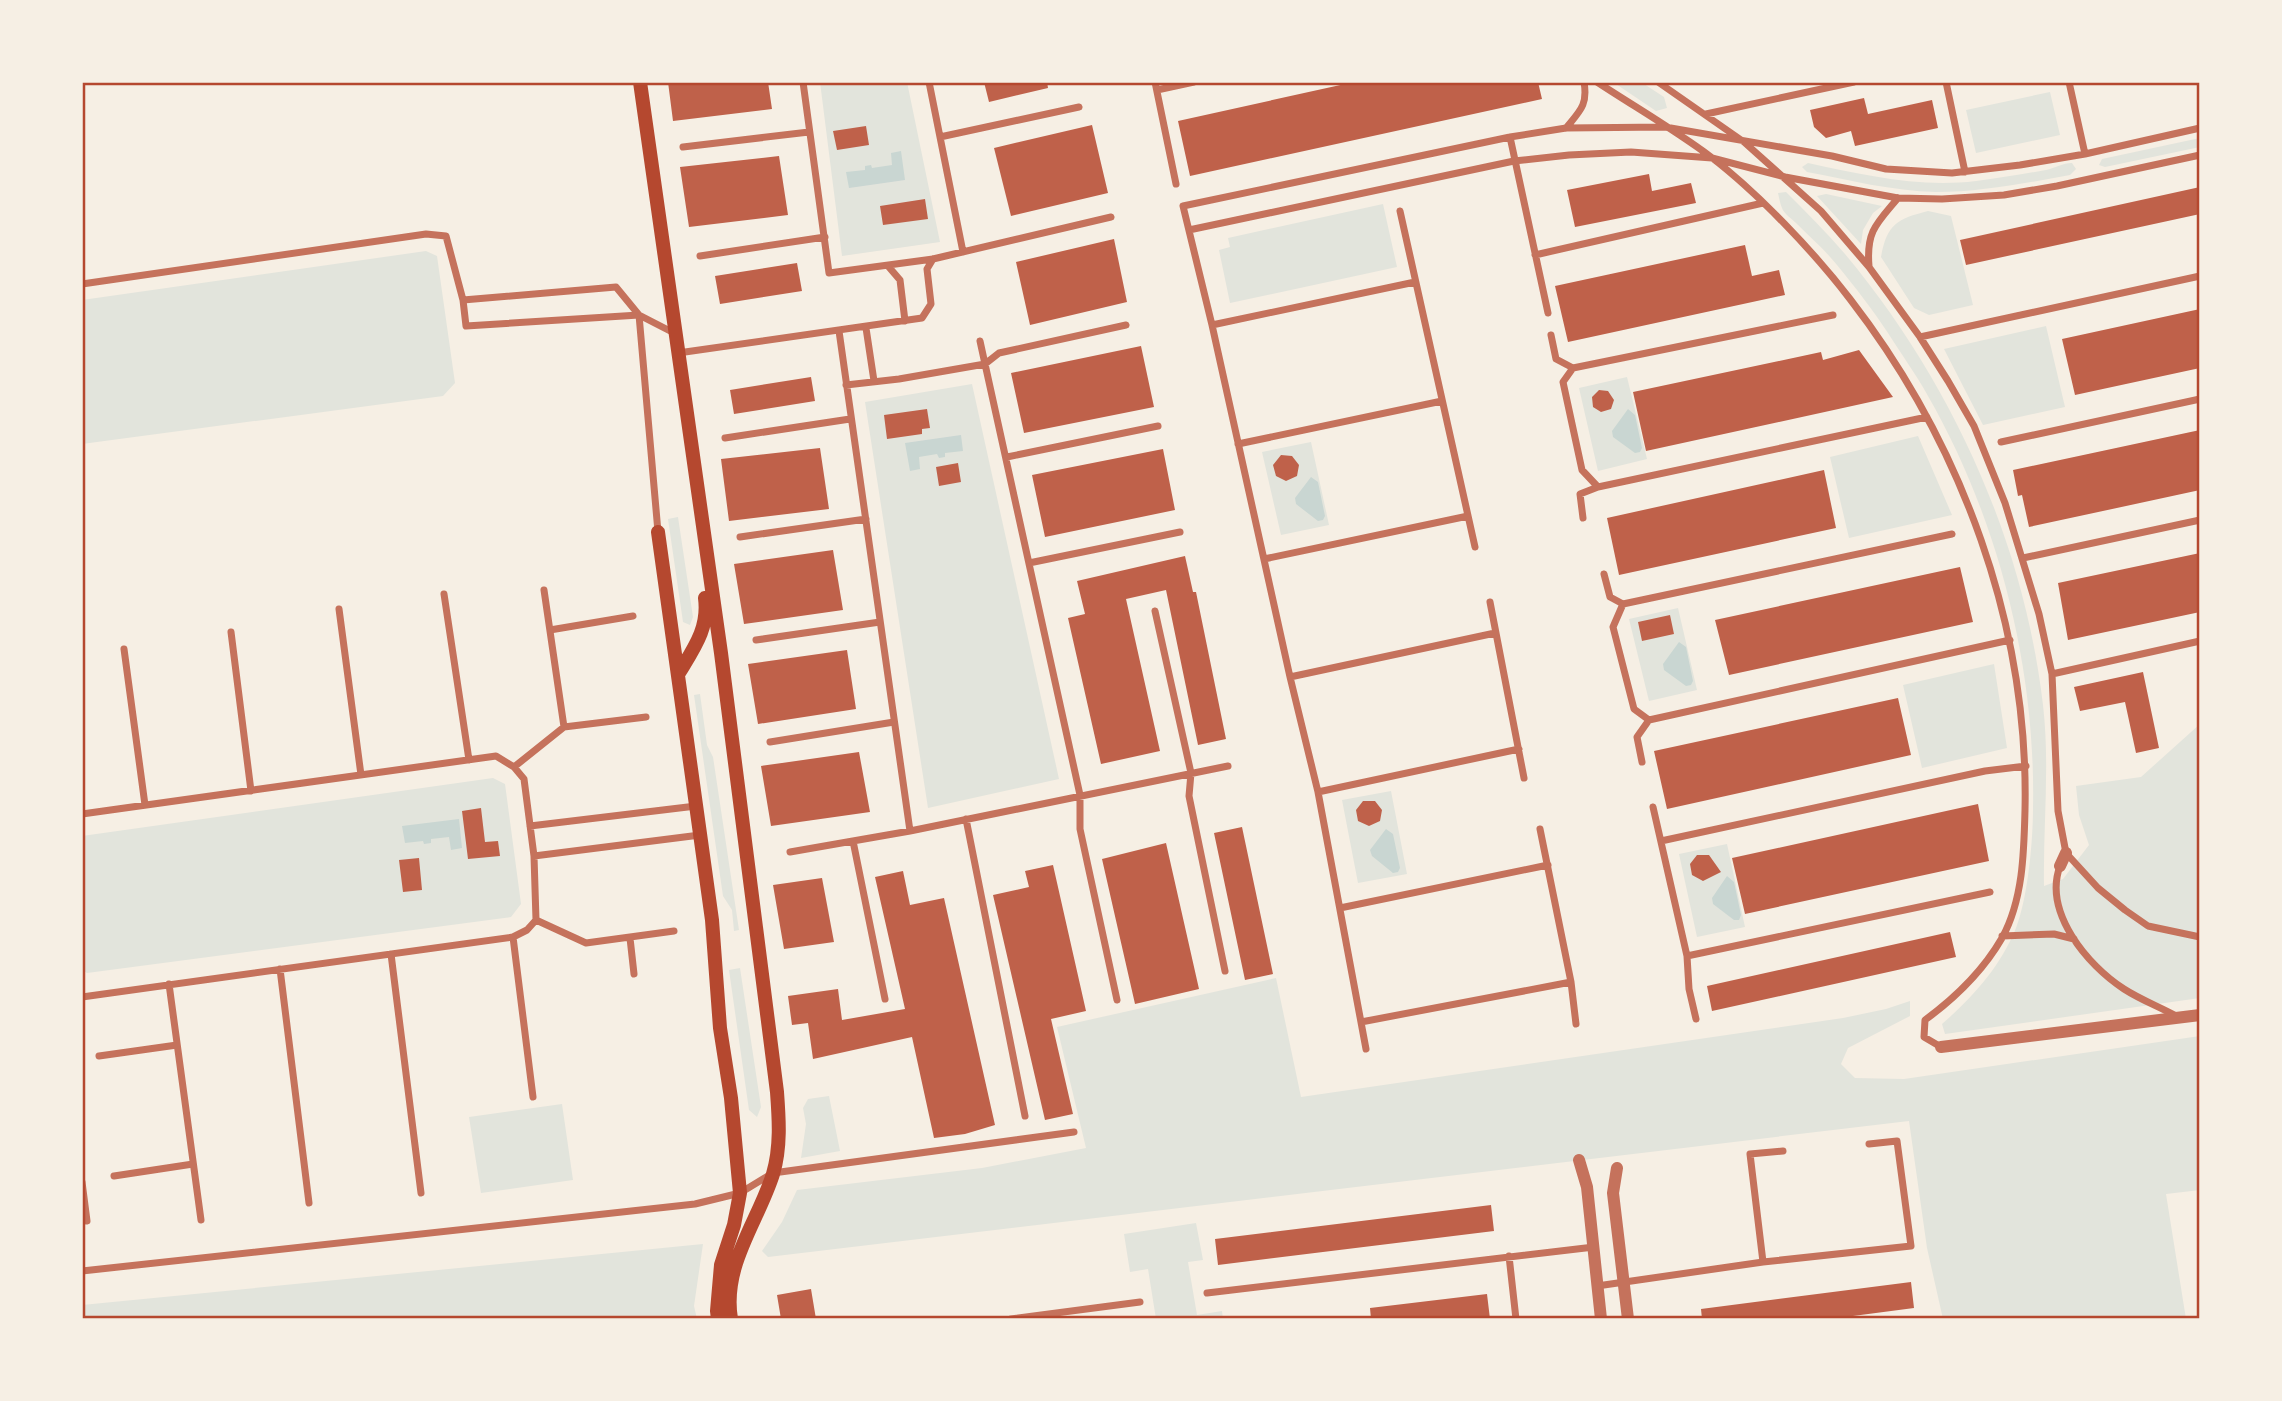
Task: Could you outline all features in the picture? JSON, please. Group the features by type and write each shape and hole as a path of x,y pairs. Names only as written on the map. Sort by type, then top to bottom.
{"main road":[{"path":"640,82 704,535 777,1092 779,1135 773,1173 740,1248 730,1284 731,1319"},
{"path":"658,532 712,920 720,1028 740,1193 734,1225 721,1265 716,1311 718,1319"},
{"path":"679,673 702,634 705,622 707,610 698,555 704,535"}],"street":[{"path":"803,82 829,273 933,259 1111,217"},
{"path":"929,82 963,252"},
{"path":"1176,184 1156,86 1194,82"},
{"path":"1566,128 1581,109 1587,96 1584,82"},
{"path":"1597,82 1712,158 1763,203 1849,297 1900,370 1927,417 1976,527 1996,585 2010,640 2020,702 2026,766 2022,866 2016,898 2003,936 1978,972 1946,1005 1925,1020 1924,1037 1941,1047 2200,1015"},
{"path":"1658,82 1744,142 1821,211 1869,267 1948,381 1974,426 2005,503 2039,614 2052,674 2059,811 2066,853 2098,888 2148,926 2200,937"},
{"path":"1706,114 1854,82"},
{"path":"1945,82 1965,172"},
{"path":"2070,82 2085,154"},
{"path":"940,137 1079,107"},
{"path":"1366,1049 1318,792 1183,206 1510,137 1566,128 1665,127 1832,156 1886,169 1952,173 2085,154 2200,128"},
{"path":"683,147 809,132"},
{"path":"1510,137 1548,313"},
{"path":"1189,230 1514,161 1569,155 1632,152 1712,158 1785,177 1898,198 1942,199 2004,195 2057,186 2200,155"},
{"path":"1869,267 1868,250 1873,227 1898,198"},
{"path":"1535,254 1763,203"},
{"path":"1400,211 1475,547"},
{"path":"82,284 426,234 446,236 463,300 466,326 639,315"},
{"path":"700,256 825,237"},
{"path":"866,328 710,349 922,318 931,304 927,269 933,259"},
{"path":"888,266 900,280 905,321"},
{"path":"1920,337 2200,276"},
{"path":"1212,325 1415,282"},
{"path":"463,300 616,287 639,315 676,334"},
{"path":"639,315 658,532"},
{"path":"1551,335 1556,359 1573,368 1833,315"},
{"path":"846,384 899,379 985,364 999,352 1126,325"},
{"path":"866,328 874,381"},
{"path":"678,353 853,329"},
{"path":"839,331 910,831"},
{"path":"980,341 1080,795 1080,829 1117,1000"},
{"path":"1573,368 1563,382 1582,470 1598,487"},
{"path":"2001,442 2200,399"},
{"path":"1238,444 1442,401"},
{"path":"1583,518 1580,494 1598,487 1927,417"},
{"path":"725,438 850,419"},
{"path":"1007,457 1158,426"},
{"path":"1264,559 1468,516"},
{"path":"740,537 866,519"},
{"path":"2023,558 2200,520"},
{"path":"1029,563 1180,532"},
{"path":"1604,575 1611,597 1623,604 1952,534"},
{"path":"544,590 564,727"},
{"path":"444,594 468,760"},
{"path":"1490,602 1524,778"},
{"path":"1623,604 1614,627 1634,709 1649,720"},
{"path":"338,609 361,775"},
{"path":"1155,611 1191,773 1189,796 1225,971"},
{"path":"550,630 633,616"},
{"path":"756,640 880,622"},
{"path":"231,632 251,791"},
{"path":"1290,677 1496,633"},
{"path":"1642,762 1637,737 1649,720 2010,640"},
{"path":"2052,674 2200,641"},
{"path":"124,649 145,805"},
{"path":"514,767 564,727 646,717"},
{"path":"770,742 894,722"},
{"path":"1318,792 1519,749"},
{"path":"82,814 496,756 514,767 524,779 534,856 536,920 527,930 513,937 82,997"},
{"path":"790,852 910,831 1228,766"},
{"path":"1661,841 1972,774 2026,766"},
{"path":"530,826 696,806"},
{"path":"1653,807 1687,956 1689,989 1696,1019"},
{"path":"966,819 1025,1116"},
{"path":"1541,829 1571,982 1576,1024"},
{"path":"534,856 701,835"},
{"path":"853,841 885,999"},
{"path":"2066,853 2056,878 2057,897 2063,920 2075,939 2116,983 2178,1018"},
{"path":"1340,908 1548,865"},
{"path":"1687,956 1990,892"},
{"path":"536,920 586,943 674,931"},
{"path":"2003,936 2054,934 2075,939"},
{"path":"513,937 533,1097"},
{"path":"630,938 634,974"},
{"path":"391,954 421,1193"},
{"path":"280,970 309,1203"},
{"path":"1361,1022 1571,982"},
{"path":"169,984 201,1220"},
{"path":"99,1056 177,1045"},
{"path":"82,1271 695,1204 740,1193 773,1173 1073,1132"},
{"path":"1597,1286 1763,1262 1911,1246 1897,1141 1869,1144"},
{"path":"1763,1262 1750,1154 1783,1151"},
{"path":"1579,1160 1587,1187 1601,1319"},
{"path":"114,1176 193,1164"},
{"path":"1617,1168 1613,1194 1629,1282 1628,1319"},
{"path":"82,1182 87,1220"},
{"path":"1207,1293 1594,1247"},
{"path":"1509,1255 1516,1319"},
{"path":"1011,1319 1140,1302"}],"shaded area":[{"path":"820,82 907,82 940,242 842,256"},
{"path":"1613,82 1641,82 1664,97 1667,108 1656,111"},
{"path":"2050,92 2060,135 1976,153 1966,110"},
{"path":"2200,138 2200,147 2105,167 2099,165 2102,159"},
{"path":"901,151 905,180 849,188 846,172 865,170 865,166 871,165 872,168 892,165 891,153"},
{"path":"1808,163 1892,179 1934,183 1993,179 2046,170 2069,163 2076,169 2070,175 2020,184 1936,192 1887,187 1807,172 1802,167"},
{"path":"1786,192 1845,254 1918,355 1977,466 2000,524 2019,583 2043,705 2046,773 2044,886 2063,879 2089,845 2079,815 2076,786 2141,777 2200,724 2200,998 1945,1034 1942,1024 1975,992 2002,956 2016,928 2024,901 2033,808 2028,701 2020,648 1993,543 1953,443 1919,380 1870,307 1832,259 1783,210 1778,193"},
{"path":"1826,194 1882,206 1873,213 1863,230 1861,244 1817,196"},
{"path":"1383,204 1397,267 1230,303 1219,250 1230,247 1228,238"},
{"path":"1928,211 1951,216 1973,305 1929,315 1914,308 1881,257 1890,230 1895,225 1908,217"},
{"path":"426,251 437,256 455,383 443,396 82,444 82,300"},
{"path":"2046,326 2065,407 1983,425 1944,349"},
{"path":"1627,377 1647,459 1598,471 1579,388"},
{"path":"972,384 1059,779 928,808 865,402"},
{"path":"1628,409 1635,415 1642,448 1640,452 1635,453 1613,437 1612,431"},
{"path":"961,435 963,451 945,453 945,457 939,458 937,454 919,457 920,469 910,471 905,443"},
{"path":"1918,436 1952,515 1849,538 1830,457"},
{"path":"1311,442 1329,525 1281,535 1262,452"},
{"path":"1311,477 1318,482 1325,516 1323,520 1318,521 1296,504 1295,498"},
{"path":"678,517 693,617 690,625 683,622 668,519"},
{"path":"1678,608 1697,690 1649,701 1629,619"},
{"path":"1679,642 1686,647 1693,681 1691,685 1686,686 1664,670 1663,664"},
{"path":"1994,664 2007,748 1922,768 1903,685"},
{"path":"700,694 707,745 713,757 739,930 734,931 732,910 723,896 694,695"},
{"path":"493,778 505,784 521,904 511,917 87,973 82,970 82,836"},
{"path":"1391,791 1407,874 1358,883 1342,800"},
{"path":"459,819 462,848 451,850 449,837 431,839 431,843 424,844 423,841 405,843 402,826"},
{"path":"1386,829 1393,834 1400,868 1398,872 1393,873 1372,856 1370,850"},
{"path":"1727,844 1745,927 1697,937 1679,854"},
{"path":"1727,876 1734,882 1741,915 1739,920 1734,920 1713,904 1712,898"},
{"path":"740,968 761,1107 757,1117 749,1110 729,970"},
{"path":"1276,978 1301,1097 1843,1018 1910,1001 1910,1016 1848,1048 1841,1064 1855,1078 1904,1079 2200,1036 2200,1190 2166,1194 2186,1319 1943,1319 1927,1248 1909,1121 768,1257 762,1251 782,1222 797,1190 982,1168 1086,1148 1057,1027"},
{"path":"829,1096 840,1151 801,1158 806,1124 803,1108 808,1099"},
{"path":"562,1104 573,1180 481,1193 469,1117"},
{"path":"1196,1223 1203,1260 1188,1262 1197,1315 1222,1311 1223,1319 1156,1319 1148,1269 1130,1272 1124,1234"},
{"path":"703,1244 694,1306 697,1319 82,1319 82,1305"}],"building":[{"path":"668,82 768,82 772,109 673,121"},
{"path":"984,82 1047,82 1048,88 989,102"},
{"path":"1354,82 1538,82 1542,99 1190,176 1178,121"},
{"path":"1864,98 1868,114 1932,100 1938,128 1855,146 1851,131 1826,138 1814,127 1810,110"},
{"path":"1092,125 1108,193 1011,216 994,148"},
{"path":"866,126 869,145 837,150 833,131"},
{"path":"779,156 788,215 689,227 680,167"},
{"path":"1649,174 1652,191 1691,183 1696,203 1575,227 1567,190"},
{"path":"2200,187 2200,214 1966,265 1960,240"},
{"path":"925,199 928,219 883,225 880,206"},
{"path":"1114,239 1127,302 1030,325 1016,262"},
{"path":"1745,245 1752,276 1779,270 1785,295 1568,342 1555,286"},
{"path":"797,263 802,291 720,304 715,276"},
{"path":"2200,309 2200,368 2075,395 2062,339"},
{"path":"1141,346 1154,407 1024,433 1011,373"},
{"path":"1859,350 1893,397 1646,451 1633,392 1821,352 1823,360"},
{"path":"811,377 815,401 734,414 730,390"},
{"path":"1599,390 1608,391 1614,400 1611,409 1601,412 1593,407 1592,397"},
{"path":"927,409 930,428 922,429 922,434 887,439 884,415"},
{"path":"2200,430 2200,490 2029,527 2022,495 2018,496 2013,470"},
{"path":"820,448 829,509 729,521 721,459"},
{"path":"1163,449 1175,510 1045,537 1032,475"},
{"path":"1281,455 1292,456 1299,465 1297,476 1286,481 1276,476 1273,465"},
{"path":"958,463 961,482 939,486 936,467"},
{"path":"1824,470 1836,528 1619,575 1607,518"},
{"path":"833,550 843,610 744,624 734,564"},
{"path":"2200,553 2200,612 2068,640 2058,583"},
{"path":"1185,556 1193,592 1196,592 1226,739 1198,745 1166,590 1126,599 1160,751 1101,764 1068,618 1085,614 1077,581"},
{"path":"1960,567 1973,622 1729,675 1715,620"},
{"path":"1670,615 1674,634 1642,641 1638,622"},
{"path":"847,650 856,709 758,724 748,664"},
{"path":"2143,672 2159,748 2136,753 2125,702 2080,711 2074,687"},
{"path":"1898,698 1911,755 1667,809 1654,751"},
{"path":"859,752 870,812 771,826 761,766"},
{"path":"1363,801 1375,801 1382,810 1380,821 1369,826 1358,821 1356,810"},
{"path":"1978,804 1989,861 1745,914 1732,858"},
{"path":"481,808 485,842 498,841 500,856 468,859 462,811"},
{"path":"1242,827 1273,974 1245,980 1214,833"},
{"path":"1166,843 1199,989 1135,1004 1102,859"},
{"path":"1697,855 1709,855 1721,872 1703,881 1692,875 1690,864"},
{"path":"419,858 422,890 403,892 399,860"},
{"path":"1053,865 1086,1011 1051,1019 1073,1114 1045,1120 993,895 1029,887 1025,871"},
{"path":"903,871 910,905 944,898 995,1125 965,1134 934,1138 912,1037 813,1059 808,1023 792,1025 788,996 838,989 842,1020 905,1009 875,877"},
{"path":"822,878 834,942 784,949 773,885"},
{"path":"1950,932 1956,957 1712,1011 1707,986"},
{"path":"1491,1205 1494,1231 1218,1265 1215,1239"},
{"path":"1911,1282 1914,1308 1830,1319 1702,1319 1701,1309"},
{"path":"811,1289 816,1319 781,1319 777,1295"},
{"path":"1487,1294 1490,1319 1371,1319 1370,1308"}]}
